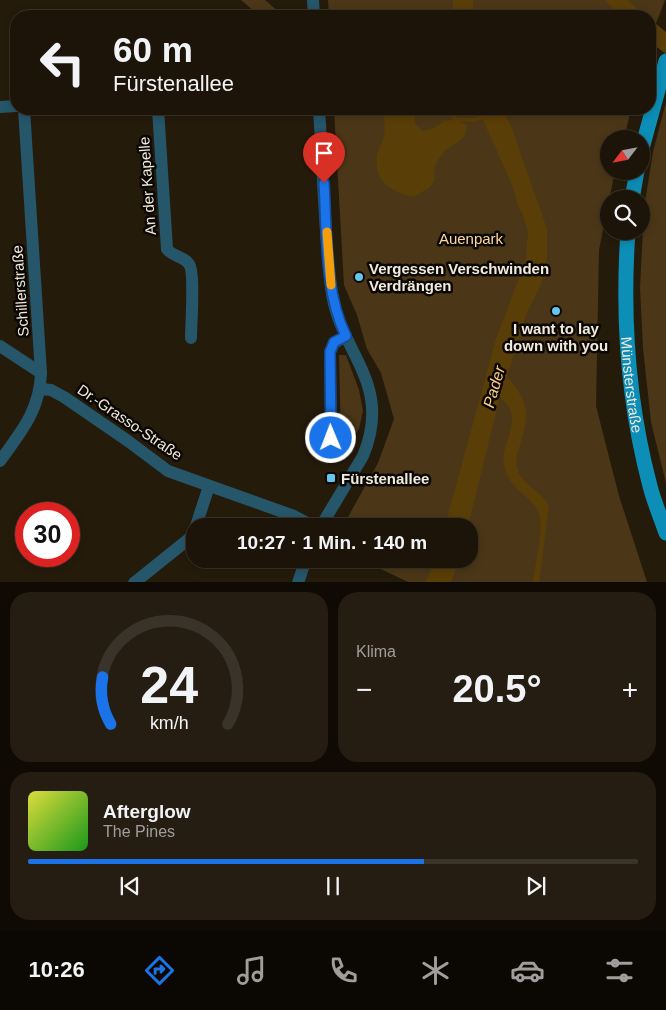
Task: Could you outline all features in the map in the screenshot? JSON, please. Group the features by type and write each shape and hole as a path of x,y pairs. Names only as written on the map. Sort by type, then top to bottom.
{"main road":[{"path":"656,97 666,60"},
{"path":"647,130 651,115"},
{"name":"Münsterstraße","path":"627,240 625,272 626,315 631,393 650,487 666,533"}],"street":[{"name":"Schillerstraße","path":"0,461 31,417 41,389 24,115"},
{"name":"An der Kapelle","path":"158,115 168,249 171,254 185,259 192,269 191,338"},
{"path":"319,115 331,288 334,306 346,336 366,376 373,419 372,432 363,456 326,518"},
{"path":"331,438 330,352 334,342 346,336"},
{"path":"0,346 41,373"},
{"name":"Dr.-Grasso-Straße","path":"41,389 51,390 64,397 168,470 296,518"},
{"path":"199,518 209,486"},
{"path":"134,582 186,541"},
{"path":"298,582 303,568"}],"green space":[{"path":"241,0 265,0 276,10 253,10"},
{"path":"328,0 665,0 656,23 656,10 329,10"},
{"path":"666,102 666,483 651,422 643,348 640,288 642,240 650,240 650,190 647,190 653,152"},
{"name":"Auenpark","path":"334,115 630,115 626,130 600,130 600,180 613,180 611,190 600,190 601,240 599,250 596,406 619,496 647,582 408,582 379,568 478,568 478,518 347,518 378,463 394,419 381,373 367,349 357,315 344,285"},
{"path":"339,355 346,355 359,390 363,411 359,429 341,452 336,455 336,446 341,442"}],"water":[{"path":"453,0 473,0 473,10 453,10"},
{"path":"605,0 627,0 639,10 614,10"},
{"path":"656,24 666,32 666,54 656,46"},
{"path":"384,115 415,115 415,124 423,131 434,128 444,121 455,119 467,125 465,135 445,150 435,165 434,181 430,187 414,197 390,188 380,177 377,161 378,151 385,133"},
{"name":"Pader","path":"481,115 505,115 511,126 547,229 547,258 541,284 526,315 507,377 520,394 526,408 525,424 516,462 517,468 527,484 549,506 539,582 533,582 540,539 539,514 537,508 506,474 503,458 511,429 512,416 510,409 500,396 470,518 447,518 496,339 526,259 528,232 513,187"},
{"path":"431,568 456,568 451,582 426,582"}],"waterway":[{"path":"453,115 455,119 472,120 486,117"}],"slow traffic":[{"path":"327,232 331,285"}],"place":[{"name":"Vergessen Verschwinden Verdrängen","path":"359,277"},
{"name":"I want to lay down with you","path":"556,311"},
{"name":"Fürstenallee","path":"331,478"}],"route":[{"path":"324,183 331,288 334,306 346,336 334,342 330,352 331,438"}]}
